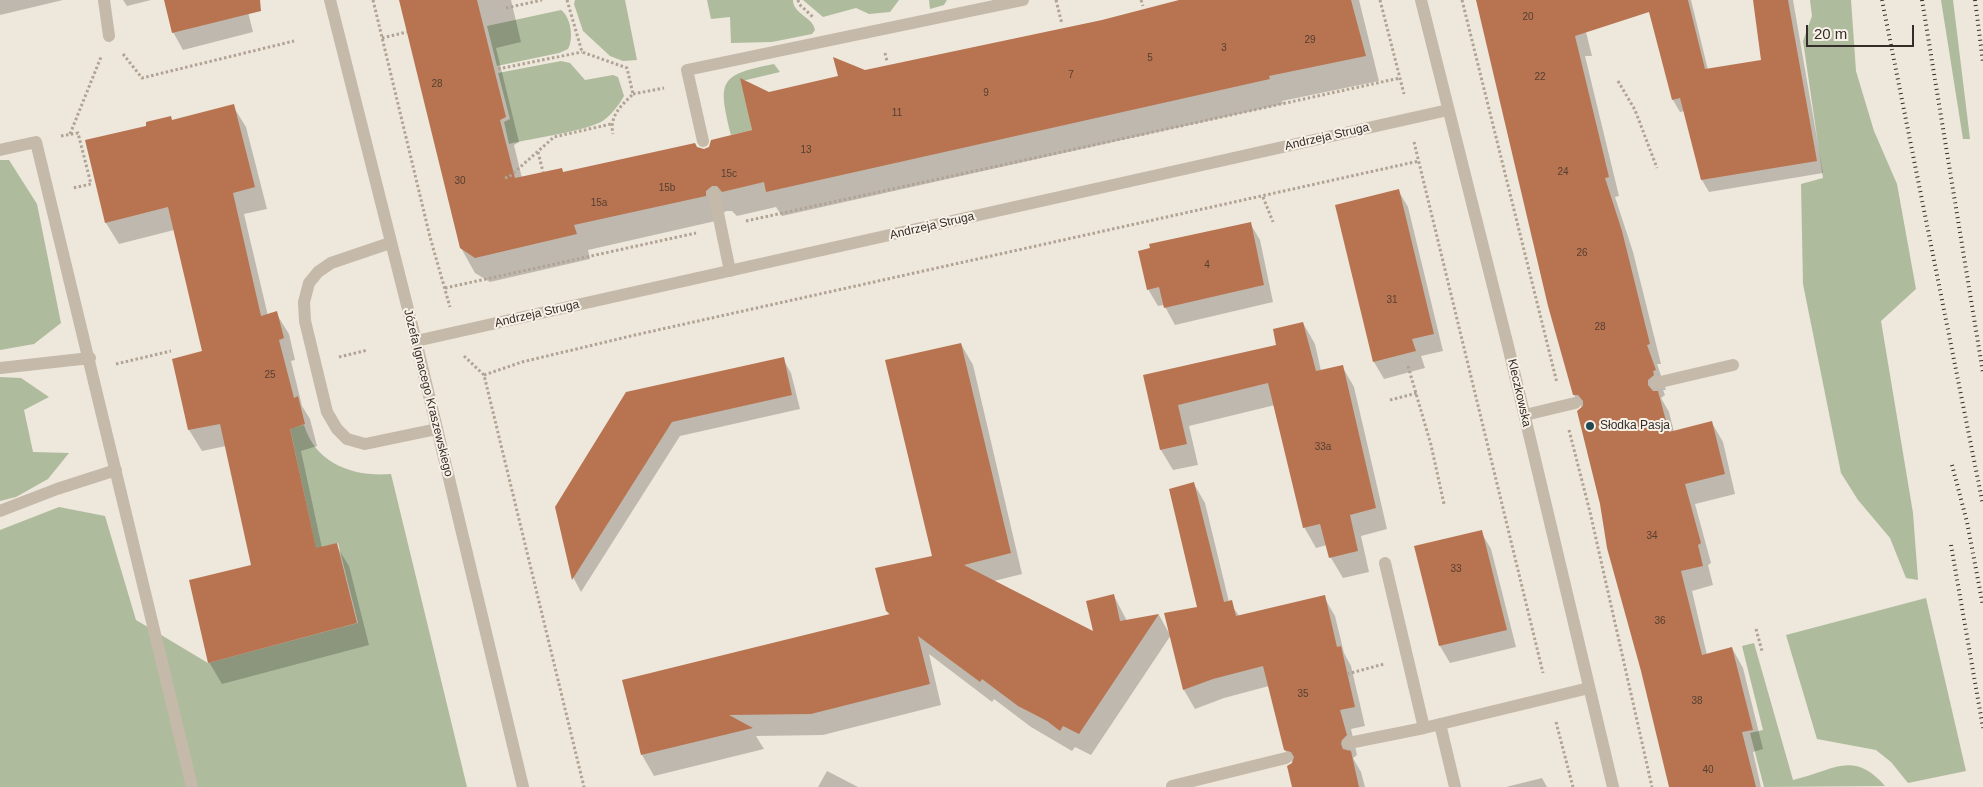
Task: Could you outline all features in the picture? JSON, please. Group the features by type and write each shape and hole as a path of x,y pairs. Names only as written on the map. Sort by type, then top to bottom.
{"street":[{"path":"104,0 109,36"},
{"name":"Józefa Ignacego Kraszewskiego","path":"330,0 416,341 523,787"},
{"path":"703,142 687,70 1023,0"},
{"name":"Kleczkowska","path":"1420,0 1525,415 1613,787"},
{"name":"Andrzeja Struga","path":"416,341 1448,110"},
{"path":"0,150 36,142 192,787"},
{"path":"714,194 730,271"},
{"path":"390,243 331,263 318,272 310,283 304,302 305,321 327,412 337,429 347,439 365,444 437,429"},
{"path":"0,368 91,364"},
{"path":"1656,383 1733,365"},
{"path":"1525,415 1575,403"},
{"path":"0,512 57,489 116,470"},
{"path":"1385,563 1409,658 1424,728"},
{"path":"1349,743 1424,728 1589,688"},
{"path":"1440,724 1455,787"},
{"path":"1172,786 1286,758"}],"path":[{"path":"373,0 430,237 449,303"},
{"path":"506,8 542,0"},
{"path":"567,0 582,52"},
{"path":"1056,0 1062,24"},
{"path":"1141,0 1143,6"},
{"path":"1380,0 1403,90"},
{"path":"382,38 407,32"},
{"path":"109,36 142,78 294,40"},
{"path":"70,134 109,36"},
{"path":"498,69 582,52 627,68 633,94"},
{"path":"445,288 1400,78"},
{"path":"1618,81 1635,110 1657,168"},
{"path":"613,134 611,124 620,108 633,94 689,83"},
{"path":"505,178 509,177 554,136 611,124"},
{"path":"36,142 78,133 91,184 49,194"},
{"path":"1415,144 1549,697 1573,787"},
{"path":"538,151 543,172"},
{"path":"484,375 522,362 635,335 1419,161"},
{"path":"1263,197 1273,222"},
{"path":"91,364 171,351"},
{"path":"465,359 484,375 584,787"},
{"path":"1408,366 1417,393 1444,504"},
{"path":"1390,400 1417,393"},
{"path":"1756,629 1762,652"},
{"path":"1347,674 1409,658"}],"green space":[{"path":"575,0 625,0 637,60 623,61 610,56 583,31 574,4"},
{"path":"707,0 793,0 796,9 811,22 815,30 812,34 772,42 731,43 730,17 711,19"},
{"path":"803,0 899,0 890,12 869,14 856,8 823,17"},
{"path":"929,0 947,0 944,5 930,9"},
{"path":"1810,0 1851,0 1856,71 1874,131 1897,184 1916,289 1881,321 1913,513 1918,580 1906,578 1890,538 1858,500 1841,473 1803,284 1801,184 1823,178 1803,41 1812,16"},
{"path":"1941,0 1953,0 1970,139 1963,139"},
{"path":"561,10 567,18 570,28 571,40 568,49 559,53 497,66 487,26"},
{"path":"561,61 570,63 585,80 613,75 618,77 624,96 608,117 592,126 509,144 504,122 510,119 498,73"},
{"path":"774,64 780,72 742,81 752,130 731,135 724,103 724,92 727,83 732,77 742,72"},
{"path":"0,160 9,160 37,204 61,323 34,344 0,350"},
{"path":"0,377 21,378 49,397 24,410 33,452 69,453 48,479 16,497 0,501"},
{"path":"304,425 317,450 338,465 363,473 391,474 467,787 0,787 0,530 59,507 105,516 136,620 208,663 358,623 338,543 316,549 290,428"},
{"path":"1926,598 1966,771 1908,783 1891,762 1876,750 1817,739 1786,635"},
{"path":"1754,643 1793,780 1831,768 1852,765 1863,768 1874,775 1885,786 1764,787 1750,733 1763,730 1742,646"}],"building":[{"path":"164,0 260,0 261,11 172,33"},
{"path":"399,0 477,0 506,117 500,120 515,178 562,168 563,172 695,143 697,147 704,149 709,147 711,140 752,130 740,78 769,92 838,76 833,57 865,70 1102,20 1179,0 1351,0 1366,56 1269,76 1270,79 766,192 764,182 722,192 717,186 712,186 706,191 706,196 574,225 577,234 475,258 460,248"},
{"path":"1476,0 1688,0 1705,69 1761,60 1753,0 1788,0 1817,161 1701,180 1680,98 1672,100 1649,12 1575,36 1609,177 1605,178 1622,231 1650,344 1647,345 1656,370 1653,371 1654,375 1648,380 1648,385 1653,391 1658,391 1669,432 1712,421 1725,474 1685,484 1701,543 1698,545 1703,566 1681,571 1702,655 1732,647 1753,730 1742,732 1756,787 1669,787 1641,671 1607,548 1600,504 1577,411 1583,406 1583,401 1578,395 1573,395 1548,306"},
{"path":"234,104 255,187 233,193 261,316 277,311 284,338 279,340 294,398 298,396 305,424 290,429 316,548 337,543 357,623 208,663 189,580 251,565 220,424 188,430 172,359 202,351 168,207 105,223 85,140 146,126 146,122 171,116 172,120"},
{"path":"1399,189 1434,334 1412,339 1416,351 1373,362 1335,205"},
{"path":"1251,222 1264,285 1164,308 1159,287 1147,290 1138,251 1150,248 1149,244"},
{"path":"1303,322 1316,371 1343,365 1376,508 1350,515 1358,551 1329,558 1320,524 1303,528 1268,383 1178,405 1187,444 1160,450 1143,375 1276,345 1273,329"},
{"path":"961,343 1011,553 964,565 1093,631 1086,601 1114,594 1120,621 1159,614 1079,734 1063,726 1060,731 1047,721 1018,706 982,679 980,682 918,636 930,684 811,714 729,715 753,728 641,755 622,680 890,614 886,611 875,568 932,556 885,360"},
{"path":"784,357 792,395 672,422 572,580 555,507 626,392"},
{"path":"1194,482 1224,602 1232,600 1236,616 1325,595 1337,647 1341,646 1355,707 1340,710 1347,735 1341,744 1343,749 1351,751 1359,787 1292,787 1287,766 1292,763 1294,757 1291,752 1284,750 1263,666 1213,679 1183,690 1164,613 1197,607 1169,489"},
{"path":"1482,530 1507,630 1439,646 1414,546"}],"railway":[{"path":"1882,0 1983,505"},
{"path":"1922,0 1983,373"},
{"path":"1975,0 1983,62"},
{"path":"1952,465 1967,522 1983,606"},
{"path":"1951,545 1983,728"}],"place":[{"name":"Słodka Pasja","path":"1590,426"}]}
